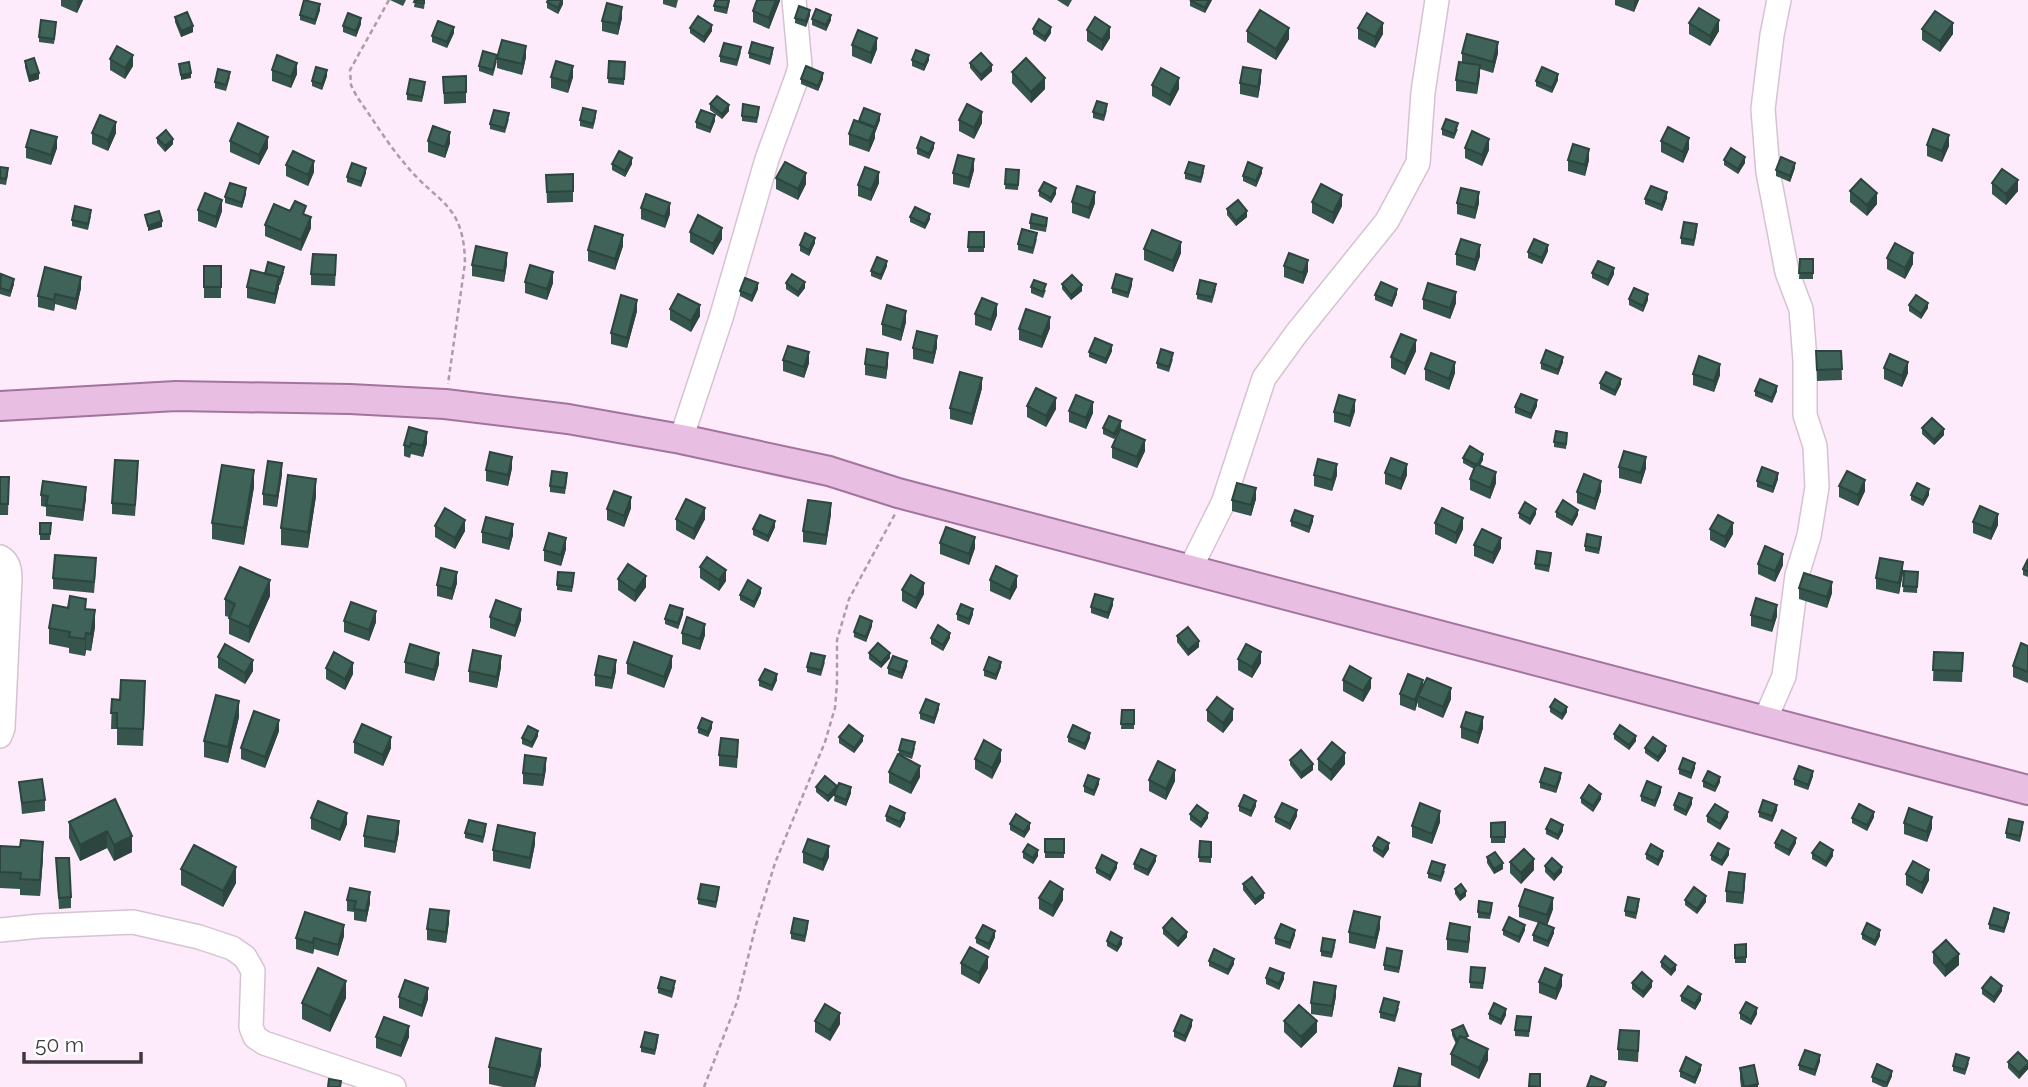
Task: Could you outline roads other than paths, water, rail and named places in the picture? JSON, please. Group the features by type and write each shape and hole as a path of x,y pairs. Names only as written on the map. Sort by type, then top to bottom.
{"main road":[{"path":"0,406 176,396 350,399 445,404 568,419 681,439 829,471 898,493 2028,790"}],"street":[{"path":"681,439 722,318 767,159 800,66 794,0"},
{"path":"1191,569 1223,503 1264,378 1387,221 1418,163 1423,92 1437,0"},
{"path":"1765,720 1784,676 1797,575 1809,537 1817,487 1815,446 1805,415 1801,309 1787,272 1782,247 1769,172 1763,109 1779,0"},
{"path":"0,557 4,558 10,568 10,578 3,728 0,736"},
{"path":"0,930 133,922 199,937 232,948 245,957 253,971 251,1027 255,1037 264,1043 394,1087"}]}
